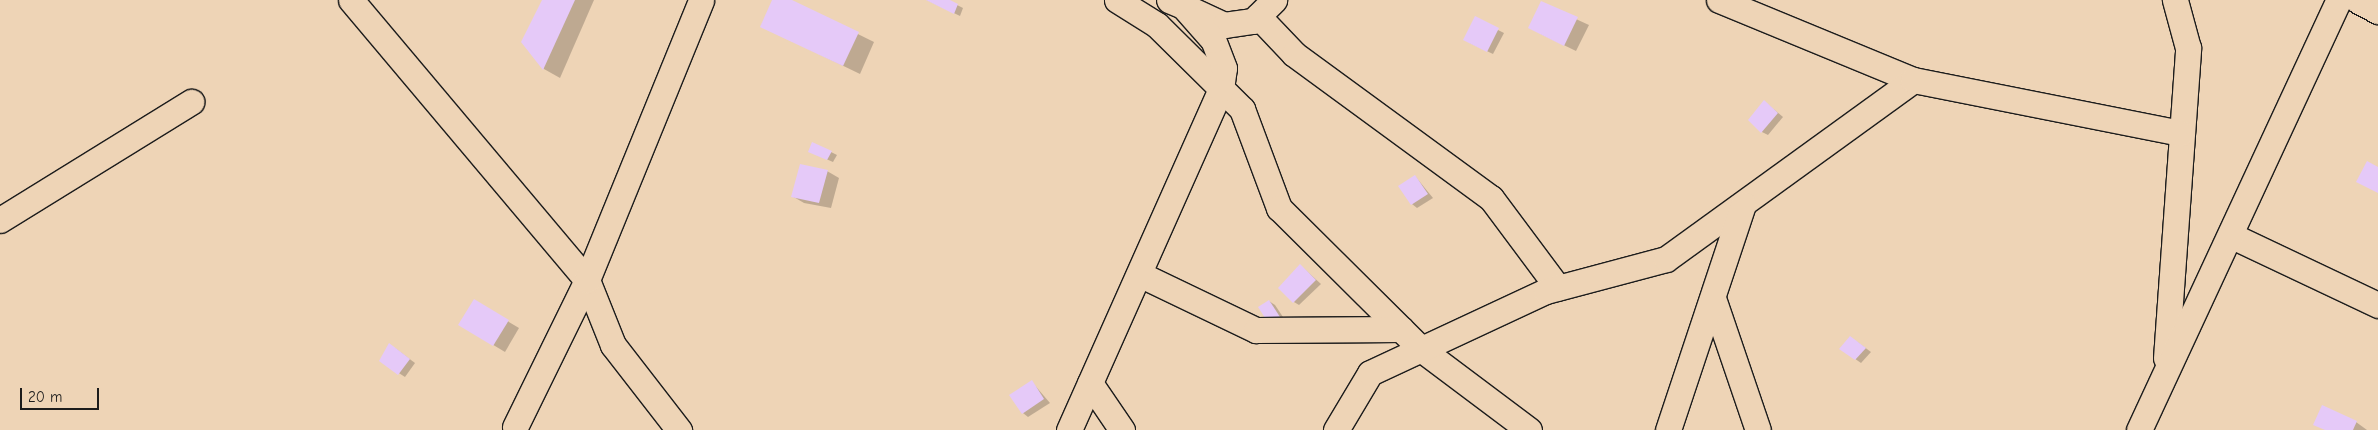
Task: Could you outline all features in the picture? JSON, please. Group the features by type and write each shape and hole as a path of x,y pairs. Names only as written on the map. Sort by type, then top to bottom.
{"street":[{"path":"515,427 587,280 701,0"},
{"path":"1117,0 1157,25 1242,109 1279,208 1421,349 1528,430"},
{"path":"1719,0 1913,80 2181,133"},
{"path":"2165,373 2188,48 2175,0"},
{"path":"2139,430 2339,0"},
{"path":"2357,0 2378,11"},
{"path":"1068,430 1222,89 1224,68 1213,40 1176,3"},
{"path":"1176,3 1224,25 1253,21 1266,8 1294,54 1492,198 1558,288"},
{"path":"362,5 587,280 613,346 679,430"},
{"path":"1336,430 1370,373 1558,288 1666,259 1913,80"},
{"path":"0,220 192,102"},
{"path":"1668,430 1743,204"},
{"path":"2230,235 2378,304"},
{"path":"1139,274 1256,330 1400,329"},
{"path":"1713,298 1758,430"},
{"path":"1090,383 1122,430"}],"building":[{"path":"542,0 575,0 543,70 521,42"},
{"path":"772,0 792,0 859,32 843,66 760,27"},
{"path":"926,0 950,0 958,4 954,14"},
{"path":"1541,1 1578,17 1564,46 1528,28"},
{"path":"1475,16 1499,28 1487,52 1463,40"},
{"path":"1764,100 1778,113 1761,133 1748,120"},
{"path":"812,142 832,151 827,160 808,152"},
{"path":"2367,161 2378,167 2378,193 2356,182"},
{"path":"800,164 828,170 819,203 791,197"},
{"path":"1415,175 1428,194 1411,205 1398,186"},
{"path":"1300,264 1316,280 1293,303 1278,288"},
{"path":"474,299 509,320 493,346 458,325"},
{"path":"1269,300 1280,317 1269,324 1258,307"},
{"path":"1850,336 1866,348 1855,360 1839,349"},
{"path":"389,343 410,359 398,375 379,361"},
{"path":"1032,380 1044,399 1022,414 1009,395"},
{"path":"2322,405 2357,421 2353,430 2325,430 2313,425"}]}
